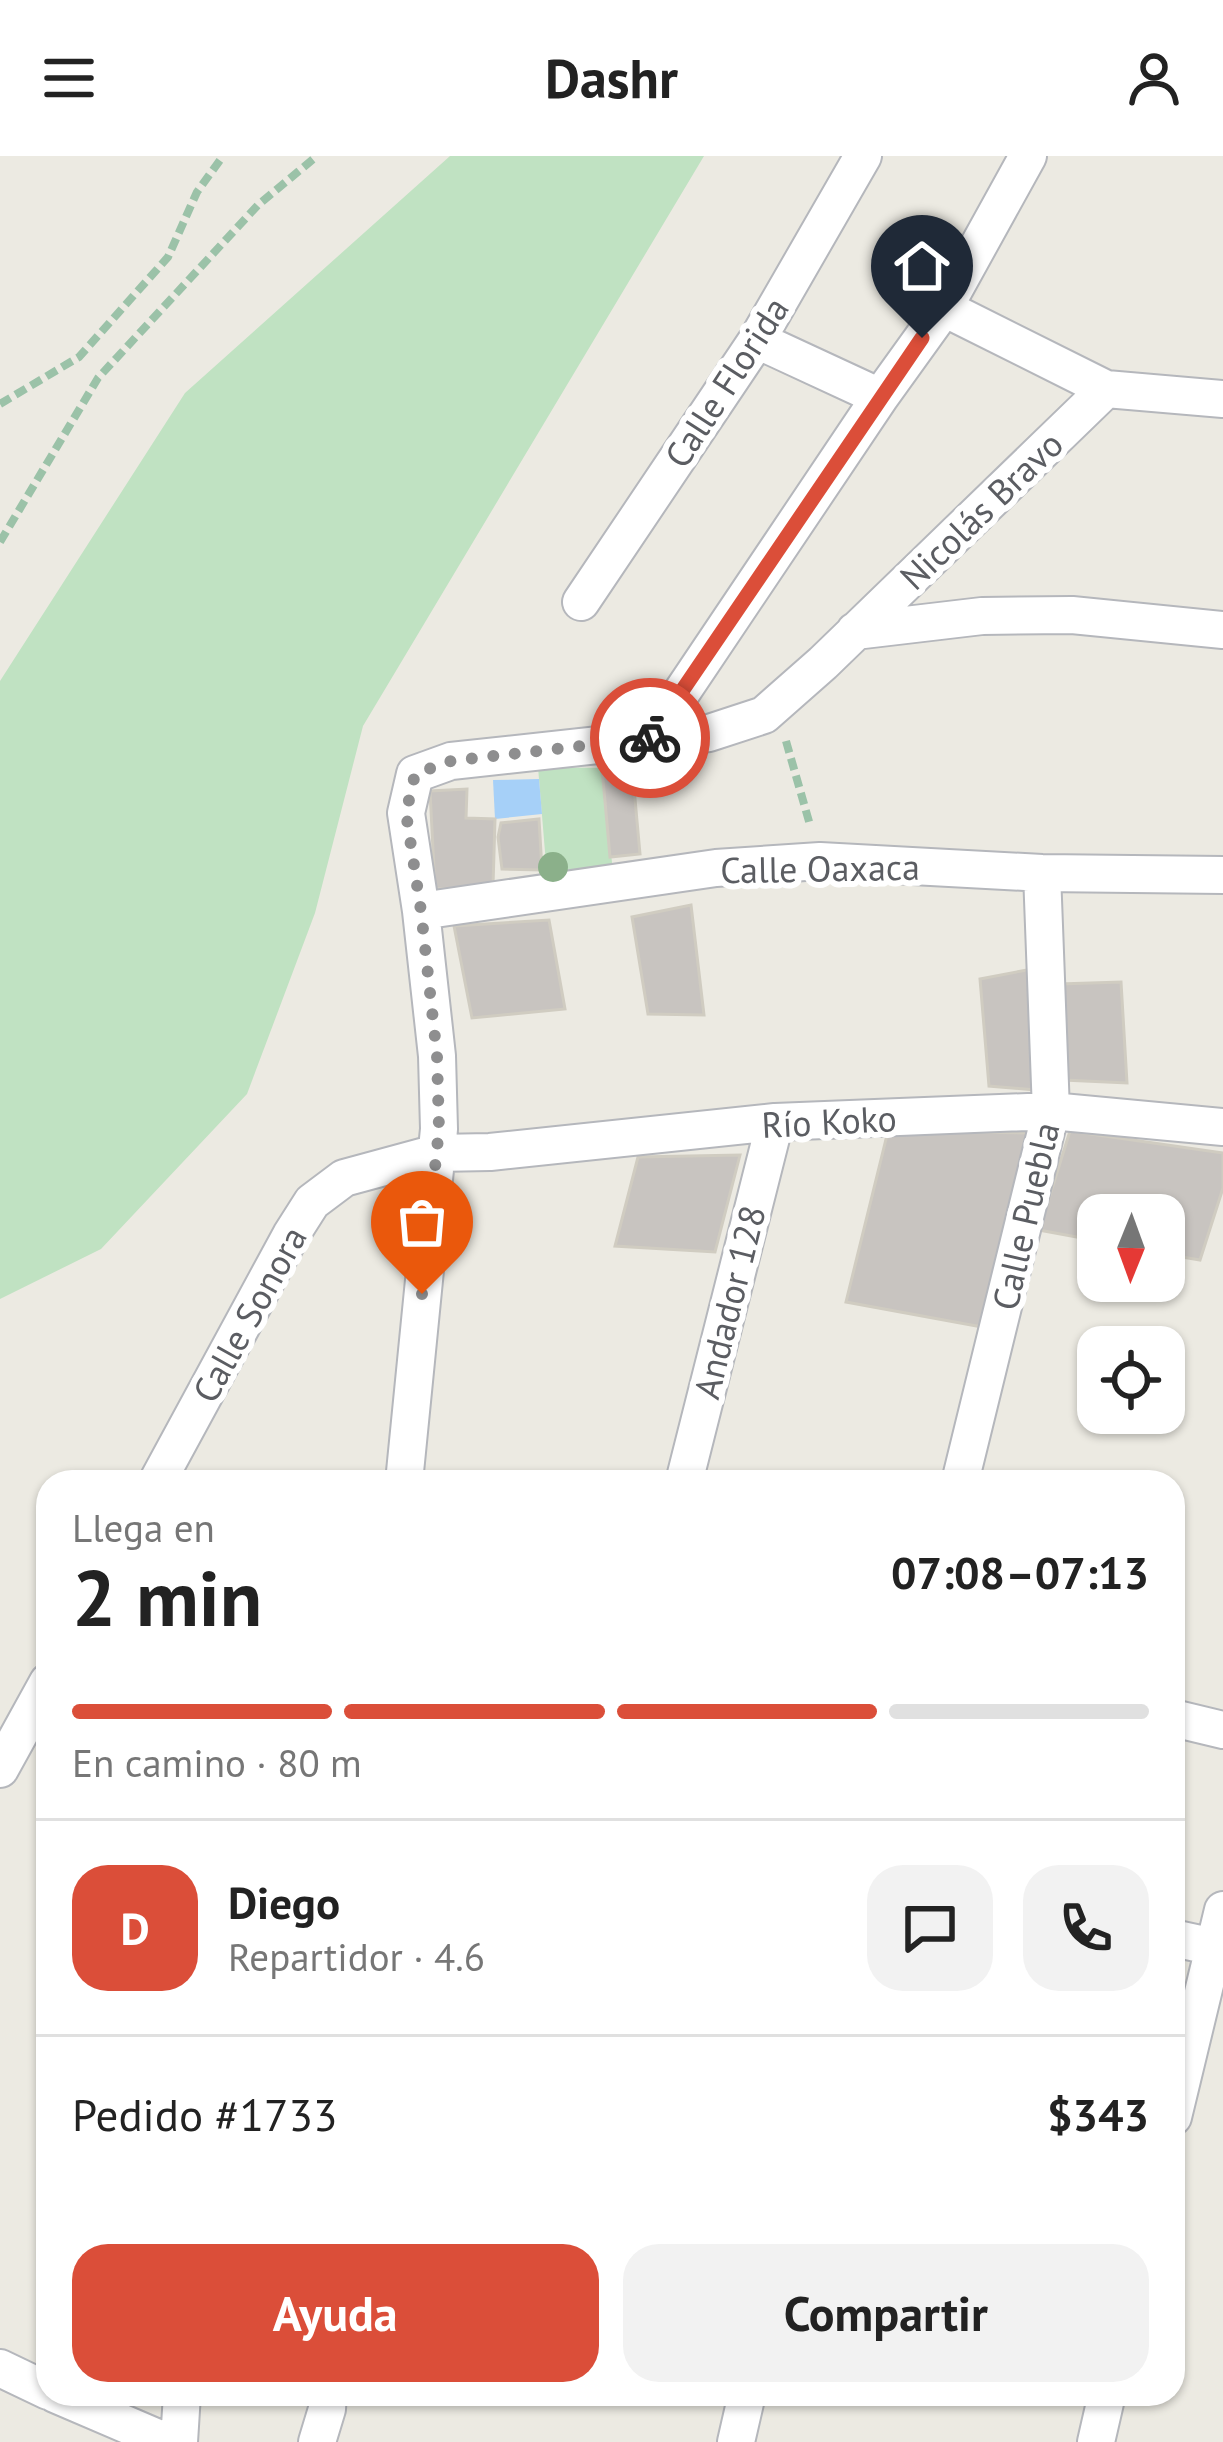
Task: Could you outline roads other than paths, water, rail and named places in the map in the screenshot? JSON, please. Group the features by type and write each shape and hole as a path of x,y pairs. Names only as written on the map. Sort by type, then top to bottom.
{"street":[{"name":"Calle Florida","path":"580,602 758,340 862,156"},
{"path":"651,738 944,308 1028,156"},
{"path":"944,308 1106,389 1223,399"},
{"path":"758,340 880,397"},
{"name":"Nicolás Bravo","path":"421,911 406,813 415,774 451,761 709,734 764,715 1106,389"},
{"path":"855,631 982,616 1072,615 1223,630"},
{"name":"Calle Oaxaca","path":"421,911 716,868 820,861 1042,873 1223,875"},
{"name":"Calle Puebla","path":"963,1470 1051,1111 1042,873"},
{"path":"405,1470 439,1129 437,1056 421,911"},
{"name":"Río Koko","path":"436,1153 490,1152 775,1121 1051,1111 1223,1126"},
{"name":"Andador 128","path":"687,1470 775,1121"},
{"name":"Calle Sonora","path":"163,1470 312,1202 344,1178 436,1153"},
{"path":"0,1769 26,1715"},
{"path":"1185,1721 1223,1730"},
{"path":"1185,2071 1218,1948 1223,1910"},
{"path":"1185,1941 1218,1948"},
{"path":"0,2368 36,2385"},
{"path":"83,2406 167,2442"},
{"path":"179,2442 181,2406"},
{"path":"317,2442 327,2406"},
{"path":"736,2442 744,2406"},
{"path":"1096,2442 1104,2406"}],"water":[{"path":"539,779 542,814 495,819 493,780"}]}
